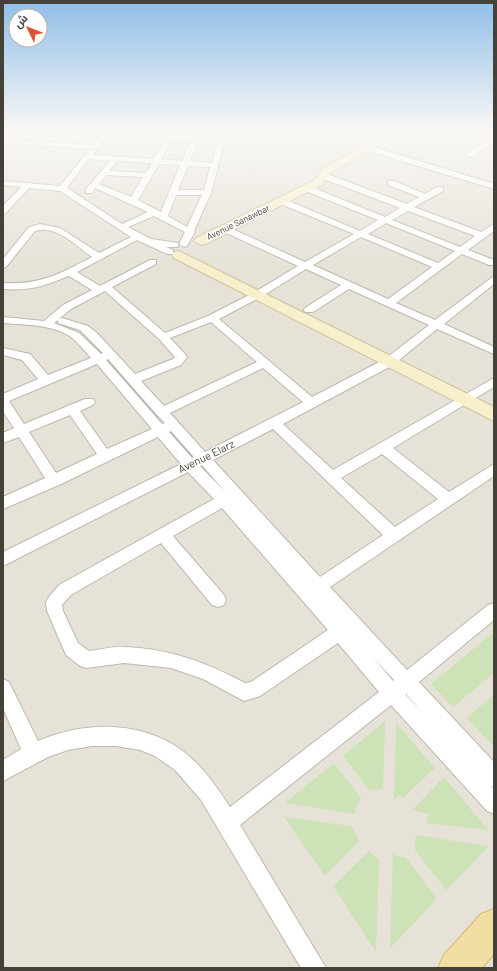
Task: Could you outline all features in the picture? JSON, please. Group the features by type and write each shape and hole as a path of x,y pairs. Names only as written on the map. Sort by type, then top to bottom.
{"main road":[{"path":"457,968 494,927"}],"street":[{"path":"62,189 71,177"},
{"path":"82,200 100,177"},
{"path":"133,201 147,177"},
{"path":"163,217 179,177"},
{"path":"3,320 48,322 67,308 153,262 184,248 207,193 211,177"},
{"name":"Avenue Sanawbar","path":"184,248 319,182 323,177"},
{"path":"327,177 482,236"},
{"path":"463,177 494,187"},
{"path":"3,183 62,189 82,200 137,237 149,242 184,248 262,293 398,355"},
{"path":"391,183 425,197"},
{"path":"3,211 28,185"},
{"path":"94,185 133,201 191,232 202,235 220,231 306,265 494,351"},
{"path":"306,188 461,251 493,262 490,268 494,273"},
{"path":"163,337 212,318 262,293 306,265 383,220 440,189"},
{"path":"173,192 207,193"},
{"path":"281,201 440,267"},
{"path":"122,227 154,213"},
{"path":"3,265 32,230 38,226 49,226 57,229 99,258"},
{"path":"389,303 494,227"},
{"path":"3,286 31,287 70,272 137,237"},
{"path":"70,272 103,289 163,337 180,355 181,359 177,362 134,379"},
{"name":"Avenue Elarz","path":"3,559 189,464 274,423 398,355 436,324 489,288 494,279"},
{"path":"309,310 349,285"},
{"path":"262,293 309,310 398,355 471,396 494,415"},
{"path":"3,315 48,322 65,330 75,335 134,379 161,412 166,428 203,458 277,551 399,687 494,804"},
{"path":"212,318 311,403"},
{"path":"3,351 26,357 46,380"},
{"path":"54,481 23,430 3,401 46,380 105,357"},
{"path":"105,357 166,428 189,464 277,551 319,586 347,628"},
{"path":"161,412 266,363"},
{"path":"332,477 384,448 494,382"},
{"path":"471,396 494,401"},
{"path":"3,438 89,402"},
{"path":"72,409 105,456"},
{"path":"274,423 394,536"},
{"path":"3,503 54,481 166,428"},
{"path":"384,448 448,499"},
{"path":"319,586 494,469"},
{"path":"224,500 163,536 65,590 58,596 54,603 55,611 72,649 86,660 124,655 171,660 207,672 244,692 254,690 347,628"},
{"path":"163,536 218,600"},
{"path":"227,822 399,687 494,610"},
{"path":"399,687 494,777"},
{"path":"3,688 33,753"},
{"path":"3,771 17,761 60,742 89,736 112,735 138,739 159,747 182,763 206,791 227,822 314,968"}],"shaded area":[{"path":"3,177 494,177 494,968 3,968"}],"green space":[{"path":"494,632 494,673 453,707 431,684"},
{"path":"494,694 494,747 467,718"},
{"path":"385,721 383,788 369,790 343,756"},
{"path":"396,723 435,768 403,798 399,795 394,799"},
{"path":"334,763 361,798 356,807 355,814 285,803"},
{"path":"444,777 488,830 426,823 429,814 412,810"},
{"path":"284,817 352,826 359,841 325,876"},
{"path":"416,835 489,846 446,890 415,850"},
{"path":"369,851 379,859 376,952 333,886"},
{"path":"393,853 399,857 405,857 437,899 390,948"}]}
